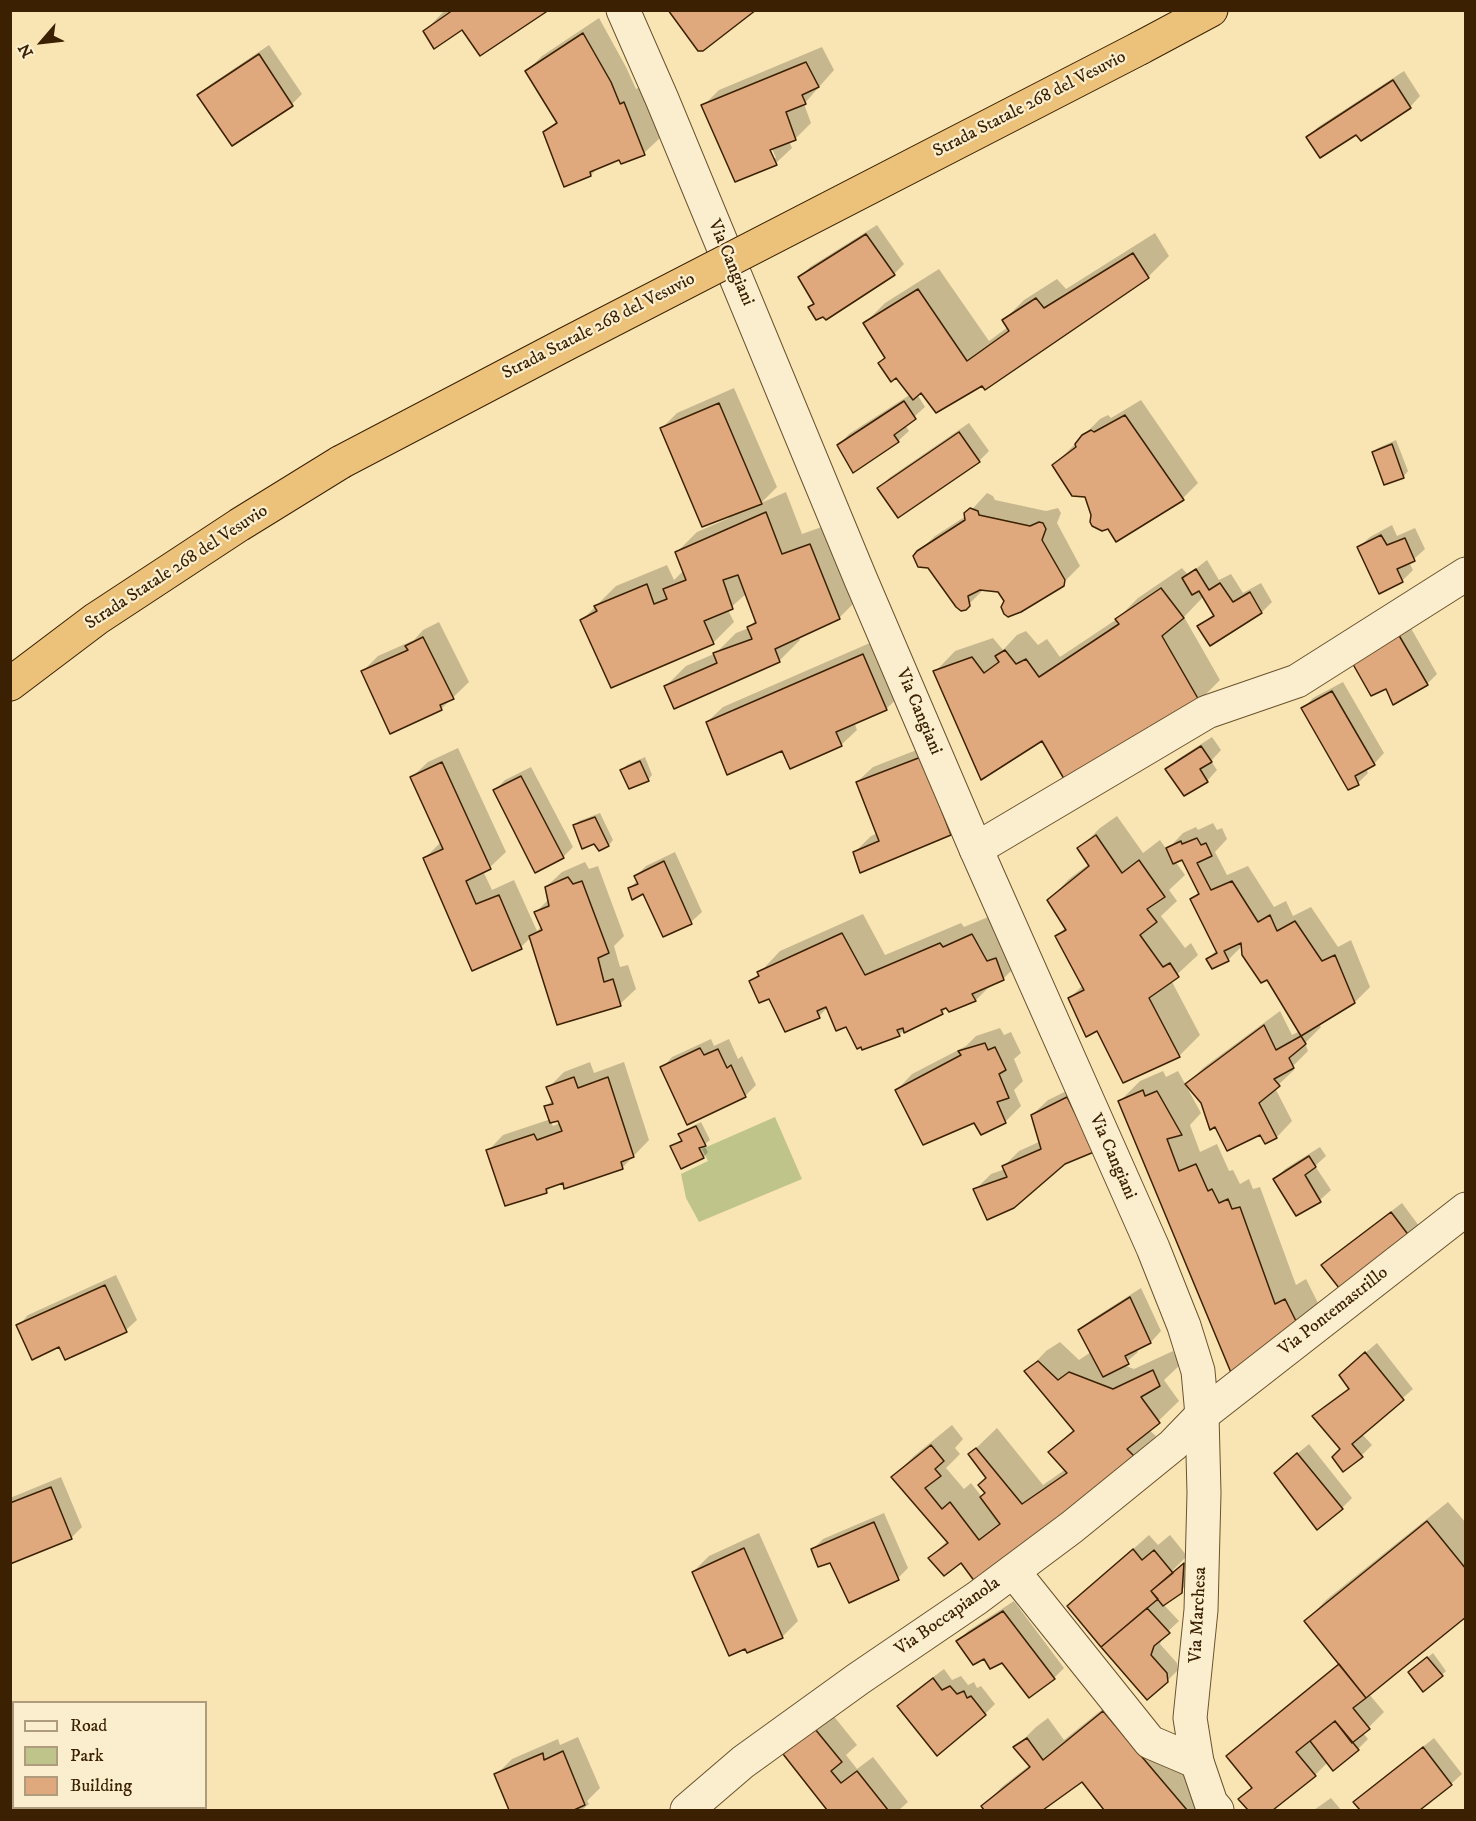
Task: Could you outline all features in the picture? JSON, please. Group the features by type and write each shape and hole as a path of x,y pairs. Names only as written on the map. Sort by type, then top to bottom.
{"highway":[{"name":"Strada Statale 268 del Vesuvio","path":"10,684 96,619 341,462 1211,10"}],"street":[{"name":"Via Cangiani","path":"623,10 976,849 1153,1248 1184,1326 1198,1371 1202,1415"},
{"path":"976,849 1207,712 1297,681 1466,574"},
{"name":"Via Pontemastrillo","path":"1202,1415 1466,1209"},
{"name":"Via Boccapianola","path":"687,1810 743,1762 858,1678 977,1598 1072,1527 1173,1445 1202,1415"},
{"name":"Via Marchesa","path":"1202,1415 1204,1493 1201,1610 1190,1718 1197,1762 1211,1803 1217,1810"},
{"path":"1014,1571 1150,1742 1197,1762"}],"green space":[{"path":"775,1117 802,1179 699,1222 686,1198 681,1174 708,1161 702,1149"}],"building":[{"path":"453,10 549,10 480,56 462,30 434,49 423,31"},
{"path":"668,10 756,10 703,51 698,51"},
{"path":"583,33 611,82 620,104 624,102 645,155 621,164 619,160 590,172 591,176 564,187 543,132 557,123 525,71"},
{"path":"259,54 293,106 232,146 197,95"},
{"path":"806,62 819,87 802,95 806,104 786,112 796,140 770,150 777,165 735,182 701,105"},
{"path":"1393,80 1411,108 1361,141 1356,135 1320,158 1306,137"},
{"path":"866,234 895,275 826,320 823,317 816,320 808,307 814,304 798,277"},
{"path":"1133,253 1149,278 985,390 982,386 936,413 921,393 913,400 896,378 891,382 878,363 885,358 863,323 918,289 967,361 1009,331 1002,320 1036,298 1044,308"},
{"path":"904,401 916,419 894,435 899,442 853,473 837,445"},
{"path":"719,403 762,504 702,527 660,428"},
{"path":"1125,415 1184,500 1116,542 1108,529 1102,531 1092,526 1085,497 1072,496 1052,465 1076,447 1075,444 1082,435 1091,430 1094,432"},
{"path":"959,432 980,462 898,518 877,488"},
{"path":"1392,444 1404,478 1384,485 1372,452"},
{"path":"970,508 978,511 979,515 1030,526 1039,522 1043,523 1046,529 1042,540 1065,580 1064,586 1021,612 1008,617 1001,607 1004,601 998,592 980,590 968,596 970,606 966,610 961,611 956,607 928,568 918,567 913,556 917,551 965,520 964,513"},
{"path":"766,512 782,554 810,544 840,619 775,649 780,662 674,709 664,686 717,663 713,653 752,639 747,627 756,623 738,575 723,580 733,609 704,621 714,644 611,688 580,620 597,611 594,606 647,584 654,604 667,599 663,589 686,580 675,552"},
{"path":"1381,535 1387,545 1405,538 1415,561 1397,569 1403,582 1379,594 1357,547"},
{"path":"1196,569 1209,590 1220,583 1233,602 1250,592 1262,613 1210,646 1197,626 1214,616 1199,591 1192,595 1182,578"},
{"path":"1161,588 1184,618 1162,636 1200,702 1067,784 1042,741 981,780 933,671 972,657 984,673 999,662 995,656 1005,650 1016,664 1026,659 1039,677 1119,624 1115,619"},
{"path":"1397,632 1428,685 1393,705 1386,689 1371,696 1350,659"},
{"path":"423,637 454,699 440,705 442,710 390,734 361,671 408,650 405,646"},
{"path":"863,654 887,710 836,732 842,746 790,769 782,751 727,775 706,722"},
{"path":"1332,691 1375,765 1355,776 1359,785 1348,790 1301,708"},
{"path":"1201,746 1212,762 1200,769 1208,782 1184,796 1165,769"},
{"path":"921,757 951,835 860,873 853,852 879,841 856,782"},
{"path":"640,761 649,781 629,789 620,770"},
{"path":"442,762 491,869 466,881 476,904 499,895 522,949 472,971 423,858 443,849 410,777"},
{"path":"521,776 564,858 535,873 493,790"},
{"path":"595,817 609,846 599,851 594,844 582,849 573,825"},
{"path":"1096,835 1122,873 1139,860 1165,897 1147,909 1157,922 1140,935 1163,967 1170,963 1179,977 1149,998 1180,1057 1123,1083 1097,1031 1086,1037 1068,998 1084,990 1055,936 1066,930 1047,900 1089,866 1077,848"},
{"path":"1197,838 1201,845 1206,843 1212,856 1197,863 1211,890 1232,881 1258,922 1270,915 1277,931 1295,921 1322,961 1335,955 1355,1003 1301,1036 1267,980 1261,983 1242,955 1241,943 1224,951 1229,961 1212,969 1206,959 1217,953 1190,899 1199,894 1182,860 1173,864 1166,848 1181,841 1182,844"},
{"path":"664,861 692,924 663,937 643,894 632,900 628,888 638,884 634,876"},
{"path":"568,877 573,884 582,881 609,953 598,958 604,982 613,979 621,1006 557,1025 529,936 542,930 534,912 549,906 545,887"},
{"path":"842,933 865,975 940,943 943,947 972,934 987,961 996,958 1004,980 972,994 976,1001 949,1012 946,1008 941,1010 943,1014 904,1033 903,1028 897,1030 900,1036 862,1050 861,1047 857,1049 846,1027 836,1031 826,1007 817,1011 820,1018 785,1032 769,999 759,1003 749,981 759,976 757,972"},
{"path":"1264,1025 1276,1050 1301,1036 1306,1044 1289,1058 1294,1068 1274,1079 1280,1086 1259,1103 1277,1138 1265,1144 1260,1135 1227,1151 1215,1127 1210,1130 1201,1103 1185,1084"},
{"path":"985,1043 988,1050 995,1047 1006,1070 999,1074 1009,1098 997,1102 1006,1123 981,1135 974,1123 923,1145 895,1090 961,1055 958,1051"},
{"path":"700,1048 704,1055 718,1049 727,1068 731,1065 746,1097 687,1125 660,1067"},
{"path":"574,1077 578,1088 608,1077 634,1157 621,1162 623,1169 564,1189 563,1183 546,1189 547,1193 505,1206 486,1150 534,1134 537,1140 562,1131 558,1121 550,1123 544,1106 553,1104 546,1087"},
{"path":"1143,1090 1145,1096 1157,1091 1182,1135 1167,1139 1179,1171 1196,1164 1208,1191 1212,1189 1219,1203 1228,1199 1232,1209 1240,1207 1275,1304 1285,1299 1298,1325 1232,1375 1118,1101"},
{"path":"1067,1097 1094,1152 1065,1164 1014,1208 987,1220 973,1189 1007,1177 1002,1166 1041,1149 1031,1115"},
{"path":"696,1126 706,1146 699,1148 704,1158 681,1169 670,1146 682,1141 678,1134"},
{"path":"1309,1156 1316,1167 1305,1175 1321,1202 1296,1216 1273,1179"},
{"path":"1391,1212 1413,1241 1343,1293 1321,1265"},
{"path":"105,1285 127,1332 65,1360 59,1347 32,1360 16,1325"},
{"path":"1130,1297 1151,1343 1125,1356 1129,1364 1103,1377 1078,1330"},
{"path":"1365,1352 1404,1400 1352,1444 1363,1457 1343,1472 1332,1457 1340,1449 1312,1416 1349,1389 1339,1375"},
{"path":"1038,1361 1058,1380 1069,1372 1113,1389 1153,1370 1160,1386 1141,1397 1160,1423 1127,1449 1136,1458 975,1582 961,1563 944,1576 928,1558 948,1543 891,1477 931,1445 944,1461 935,1469 941,1476 925,1488 942,1509 950,1502 979,1540 1000,1524 980,1497 985,1493 978,1485 986,1478 968,1454 976,1448 1022,1504 1067,1473 1048,1452 1074,1431 1024,1371"},
{"path":"1297,1453 1343,1509 1317,1530 1274,1473"},
{"path":"51,1487 72,1539 10,1564 10,1503"},
{"path":"1427,1521 1466,1569 1466,1617 1366,1698 1304,1621"},
{"path":"874,1522 899,1580 849,1603 830,1563 818,1567 811,1549"},
{"path":"744,1548 783,1638 747,1653 745,1649 729,1656 692,1572"},
{"path":"1133,1549 1142,1560 1154,1550 1173,1573 1151,1591 1158,1599 1101,1647 1067,1606"},
{"path":"1184,1563 1182,1593 1163,1606 1151,1591"},
{"path":"1147,1608 1170,1633 1154,1646 1151,1655 1167,1673 1168,1682 1147,1700 1101,1647"},
{"path":"1003,1611 1055,1679 1029,1698 1002,1663 990,1669 984,1659 973,1665 956,1641"},
{"path":"1427,1657 1443,1676 1423,1692 1408,1672"},
{"path":"1339,1664 1366,1698 1353,1708 1370,1729 1352,1743 1335,1721 1296,1752 1316,1776 1273,1810 1248,1810 1238,1799 1252,1788 1226,1756"},
{"path":"933,1678 942,1690 950,1686 957,1694 964,1691 967,1698 971,1696 986,1715 937,1756 897,1706"},
{"path":"1103,1711 1187,1810 1104,1810 1082,1782 1043,1810 984,1810 981,1806 1030,1767 1013,1747 1027,1738 1043,1760"},
{"path":"1335,1721 1359,1750 1333,1771 1310,1741"},
{"path":"815,1729 842,1762 831,1771 841,1783 857,1771 888,1810 827,1810 783,1754"},
{"path":"1423,1747 1452,1785 1420,1810 1360,1810 1353,1802"},
{"path":"563,1751 585,1805 574,1810 509,1810 494,1774 543,1753 544,1760"}]}
